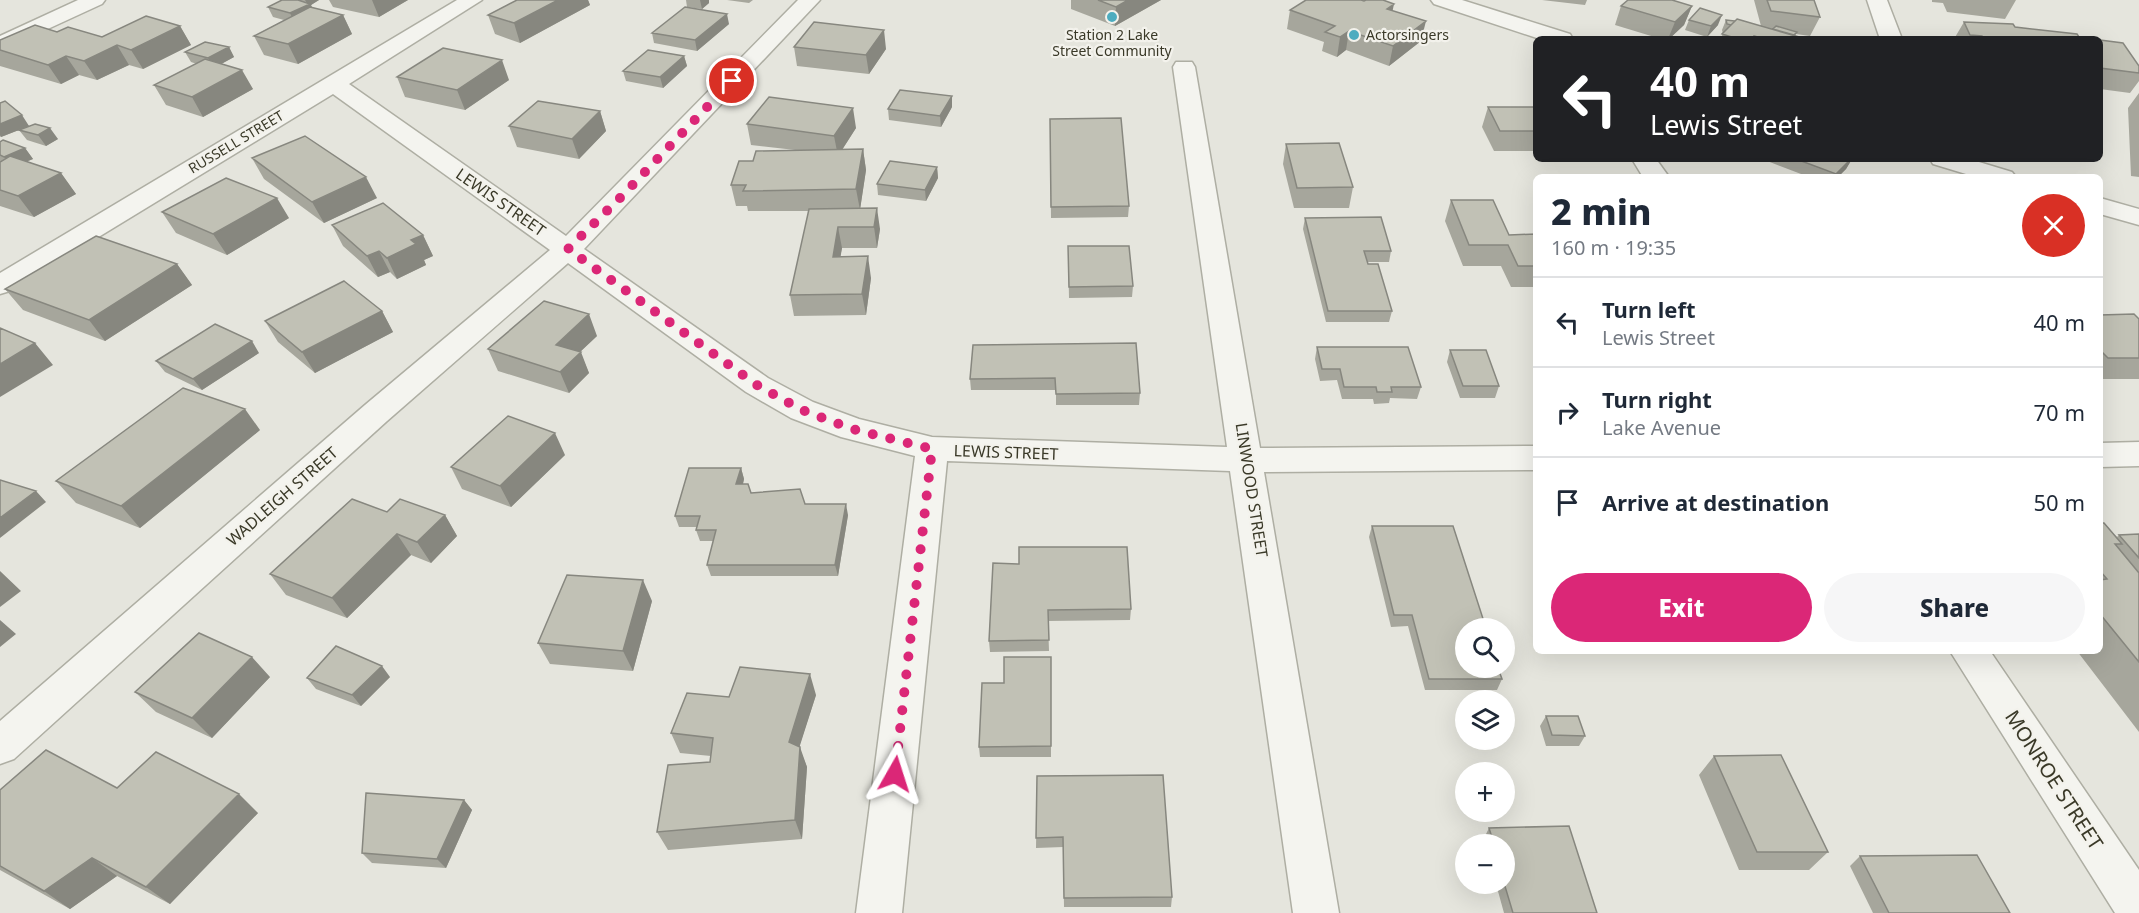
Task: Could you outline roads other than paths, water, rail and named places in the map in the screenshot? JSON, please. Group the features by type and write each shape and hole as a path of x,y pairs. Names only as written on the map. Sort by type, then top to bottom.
{"street":[{"path":"0,44 95,0"},
{"name":"RUSSELL STREET","path":"0,285 472,0"},
{"name":"WADLEIGH STREET","path":"0,746 376,413 568,249 623,195 810,0"},
{"path":"1441,0 1472,5 1554,36"},
{"path":"1877,0 1891,36"},
{"name":"LINWOOD STREET","path":"1184,68 1247,459 1316,913"},
{"name":"LEWIS STREET","path":"333,83 757,385 802,410 852,429 932,449 1247,459 1533,458"},
{"path":"1952,162 1993,174"},
{"path":"2103,207 2139,217"},
{"path":"879,913 932,449"},
{"path":"2103,455 2139,454"},
{"name":"MONROE STREET","path":"1971,654 2139,909"}],"place":[{"name":"Station 2 Lake Street Community","path":"1112,17"},
{"name":"Actorsingers","path":"1354,35"}]}
